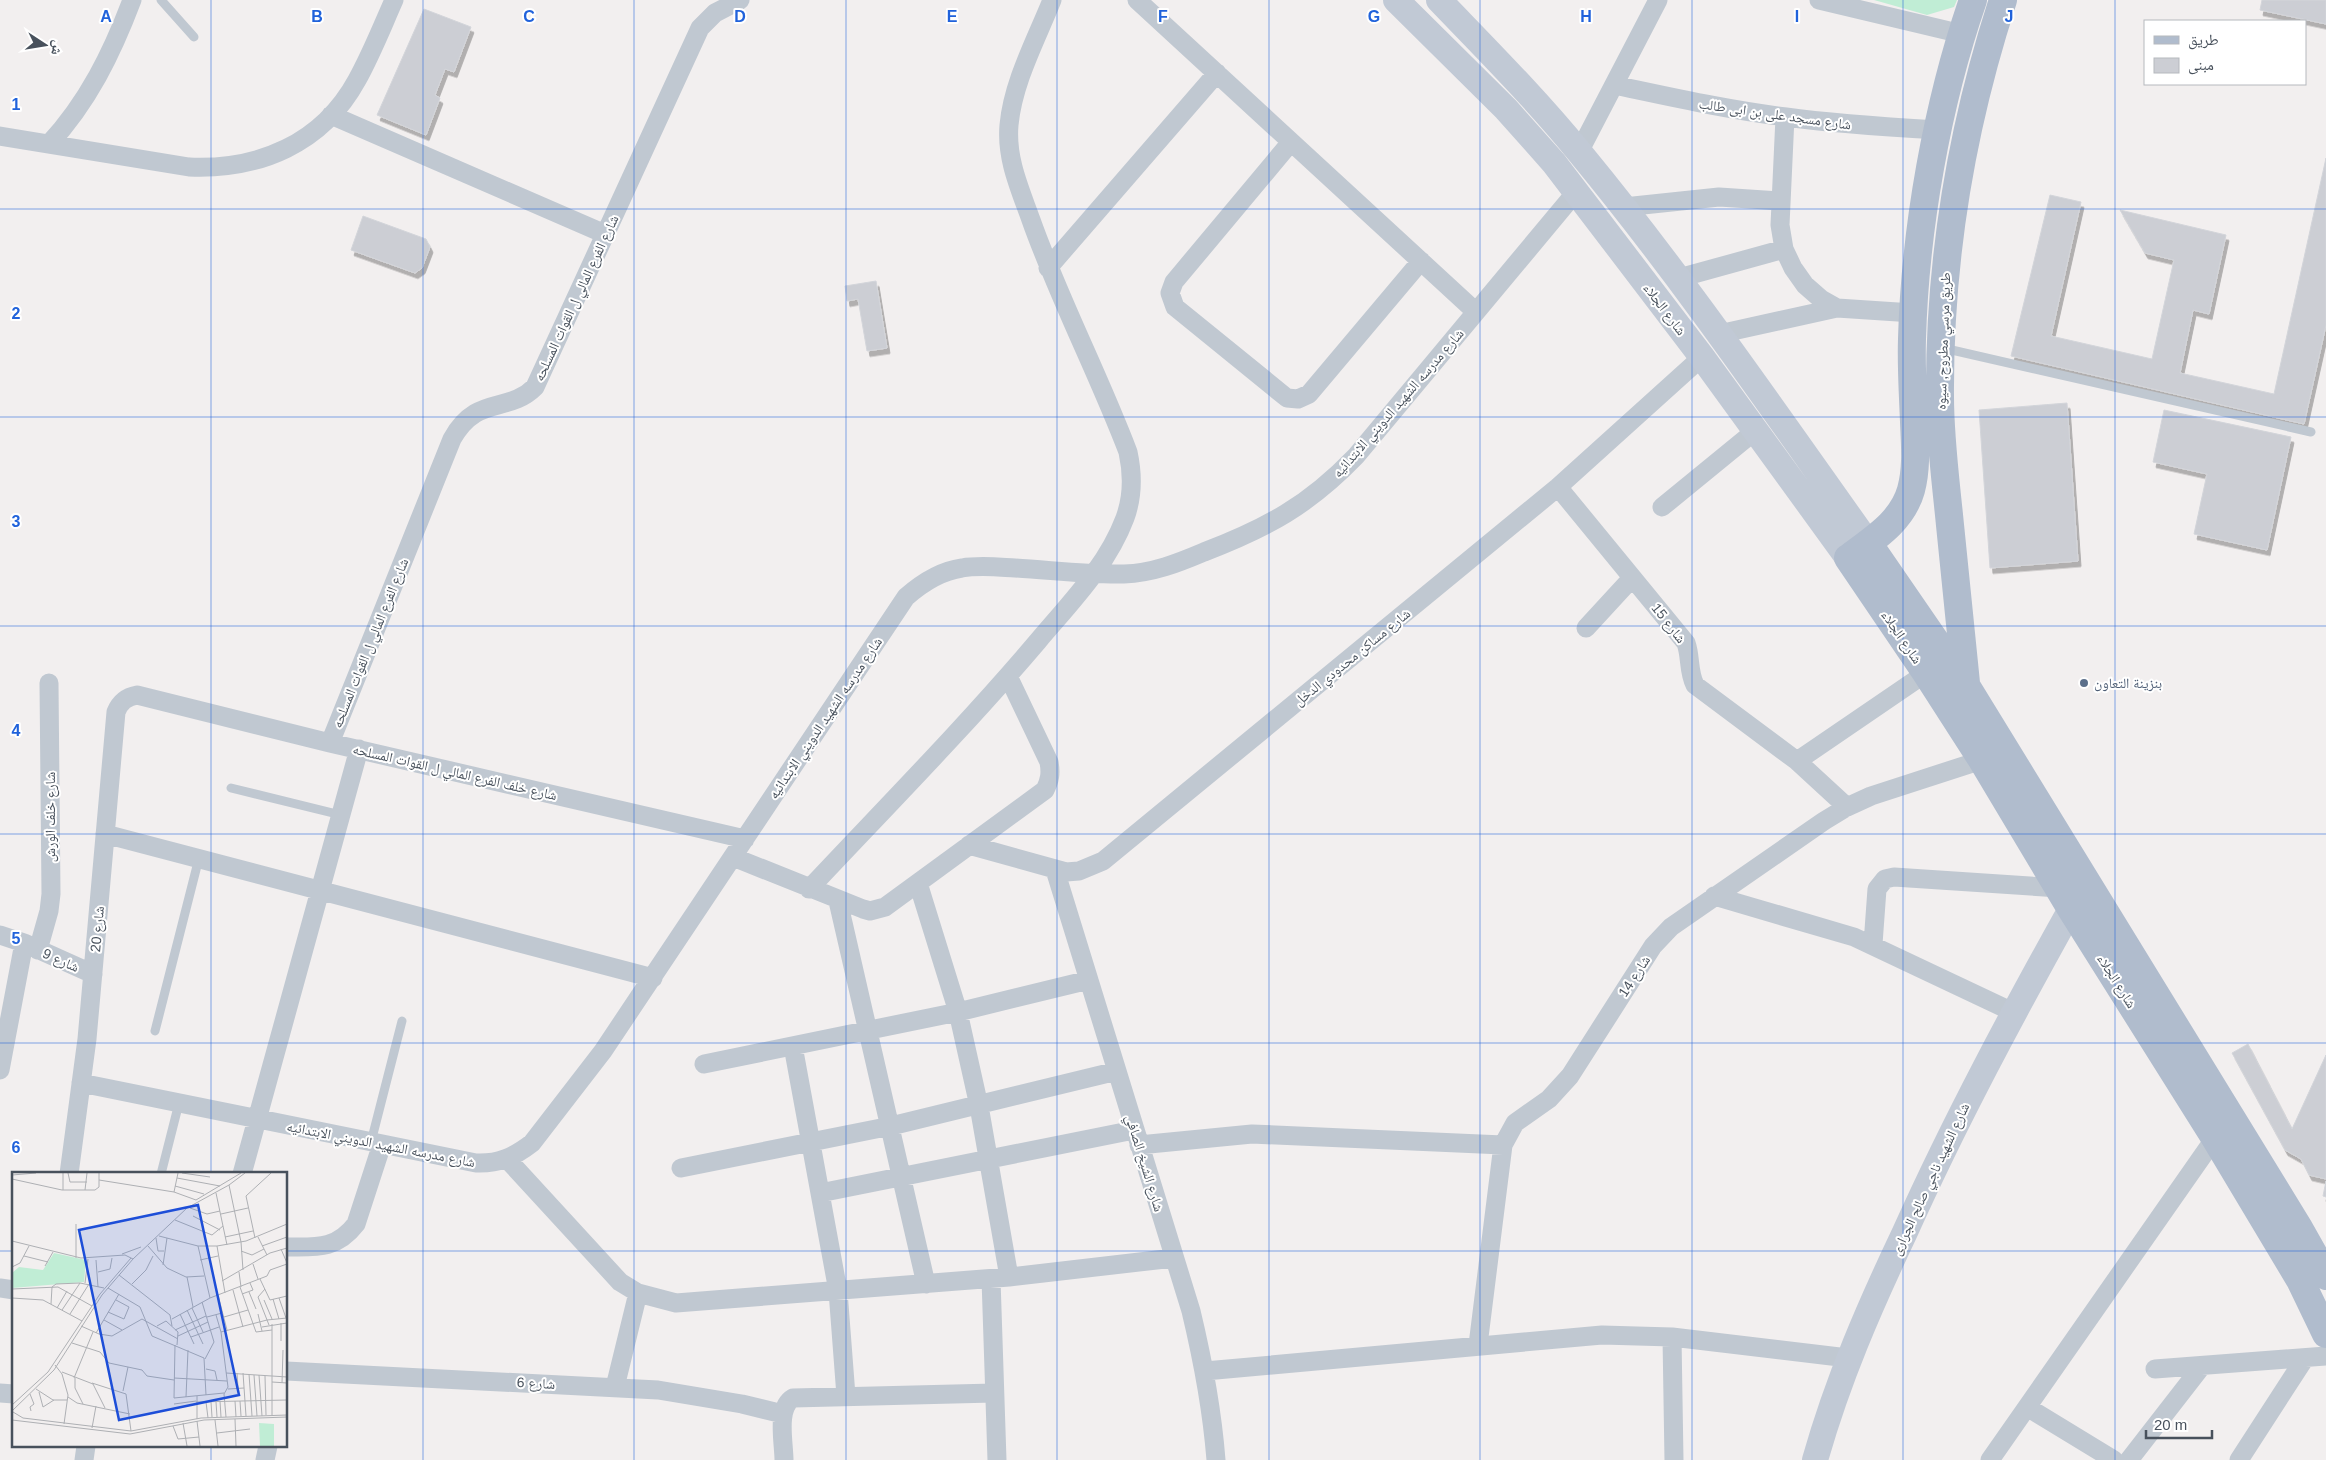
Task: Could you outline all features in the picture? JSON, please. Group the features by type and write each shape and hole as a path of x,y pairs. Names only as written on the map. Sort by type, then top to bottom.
{"main road":[{"name":"طريق مرسي مطروح, سيوه","path":"1858,551 1894,522 1904,508 1915,475 1913,313 1926,191 1938,130 1962,34 1973,0"},
{"name":"طريق مرسي مطروح, سيوه","path":"1967,687 1942,450 1941,347 1945,271 1955,195 1969,120 1988,46 2003,0"},
{"name":"شارع الجلاء","path":"1858,551 1926,673 2216,1138 2300,1280 2326,1334"},
{"name":"شارع الجلاء","path":"1858,551 1967,687 2299,1228 2326,1276"}],"street":[{"path":"49,144 67,124 98,77 131,0"},
{"path":"0,136 189,167 215,168 241,165 266,158 290,147 312,133 332,115 357,80 394,0"},
{"name":"شارع الفرع المالي ل القوات المسلحه","path":"330,743 452,439 459,426 478,411 527,395 535,387 700,28 715,13 740,0"},
{"path":"809,889 1008,676 1096,573 1125,519 1131,495 1132,472 1122,438 1048,268 1012,167 1009,127 1017,88 1052,0"},
{"path":"1138,0 1476,312"},
{"name":"شارع الجلاء","path":"1396,0 1506,108 1576,192 1702,357 1755,430 1858,551"},
{"name":"شارع الجلاء","path":"1439,0 1508,72 1579,152 1679,278 1719,334 1858,551"},
{"path":"1579,152 1658,0"},
{"path":"1820,0 1962,34"},
{"path":"1048,268 1217,73"},
{"name":"شارع مسجد على بن ابى طالب","path":"1614,85 1700,104 1785,117 1864,126 1938,130"},
{"path":"332,115 605,234"},
{"path":"1785,117 1780,225 1784,249 1793,268 1805,285 1821,300 1837,308"},
{"path":"1291,142 1174,282 1170,294 1175,307 1287,398 1298,399 1309,394 1420,261"},
{"name":"شارع مدرسه الشهيد الدويني الابتدائيه","path":"81,1083 476,1163 492,1164 507,1159 532,1143 603,1051 906,597 922,584 941,574 982,566 1096,573 1132,573 1166,568 1248,535 1295,509 1331,482 1356,456 1576,192"},
{"path":"1624,207 1712,198 1781,201"},
{"path":"1679,278 1784,249"},
{"path":"1719,334 1837,308 1913,313"},
{"name":"شارع مساكن محدودي الدخل","path":"969,846 1055,870 1080,871 1104,861 1558,487 1702,357"},
{"path":"1662,506 1755,430"},
{"name":"شارع 15","path":"1558,487 1686,643 1690,652 1690,674 1695,685 1797,761 1847,807"},
{"path":"1586,628 1632,578"},
{"path":"1797,761 1926,673"},
{"path":"733,857 863,909 878,910 885,907 1045,790 1050,781 1049,762 1008,676"},
{"name":"شارع خلف الورش","path":"0,1065 31,946 51,894 49,683"},
{"name":"شارع خلف الفرع المالي ل القوات المسلحه","path":"137,695 330,743 745,839"},
{"name":"شارع 20","path":"69,1172 93,974 116,712 123,700 137,695"},
{"path":"243,1172 359,749"},
{"name":"شارع 14","path":"1478,1345 1502,1145 1515,1123 1549,1099 1570,1076 1662,936 1714,896 1847,807 1871,796 1982,760"},
{"path":"105,834 653,978"},
{"name":"شارع الشيخ الصافي","path":"1055,870 1191,1311 1205,1371 1212,1413 1216,1460"},
{"path":"1873,944 1877,889 1885,879 1894,877 2065,898"},
{"path":"918,883 958,1012 989,1159 1000,1278 994,1393 997,1460"},
{"path":"1714,896 1823,926 1873,944 2013,1012"},
{"name":"شارع الشهيد ناجي صالح الجرارى","path":"1814,1460 1848,1358 1959,1116 2013,1012 2065,898"},
{"path":"838,900 926,1284"},
{"name":"شارع 9","path":"0,935 31,946 93,974"},
{"path":"704,1064 958,1012 1089,980"},
{"path":"793,1046 838,1291 846,1396"},
{"path":"681,1168 890,1126 979,1106 1117,1071"},
{"path":"820,1193 989,1159 1137,1138 1252,1134 1502,1145"},
{"path":"1990,1460 2216,1138"},
{"path":"288,1247 328,1245 348,1234 356,1224 376,1143"},
{"path":"507,1159 620,1282 638,1293 676,1303 1000,1278 1174,1258"},
{"path":"615,1387 638,1293"},
{"path":"1205,1371 1602,1334 1672,1337 1848,1358"},
{"path":"1672,1337 1674,1460"},
{"path":"2155,1369 2326,1356"},
{"path":"2239,1460 2305,1358"},
{"path":"2129,1460 2202,1366"},
{"name":"شارع 6","path":"288,1371 615,1387 700,1396 783,1414"},
{"path":"784,1460 783,1414 788,1400 793,1398 994,1393"},
{"path":"2027,1407 2114,1460"}],"lane":[{"path":"161,0 194,37"},
{"path":"1941,347 2311,432"},
{"path":"231,788 341,815"},
{"path":"155,1031 199,858"},
{"path":"376,1143 402,1021"},
{"path":"162,1172 179,1103"}],"green space":[{"path":"1874,0 1957,0 1954,7 1927,15"}],"building":[{"path":"2262,0 2326,0 2326,24 2260,10"},
{"path":"424,9 471,27 454,72 445,69 435,95 440,98 426,135 377,115"},
{"path":"2326,158 2326,325 2304,424 2011,356 2050,195 2081,202 2051,336 2152,359 2174,260 2145,253 2120,210 2226,235 2209,314 2193,310 2180,373 2274,394"},
{"path":"363,216 426,239 430,247 422,268 415,273 351,250"},
{"path":"876,281 887,348 867,351 858,299 847,301 845,286"},
{"path":"2067,403 2078,561 1990,568 1979,410"},
{"path":"2164,410 2291,437 2267,550 2194,534 2207,474 2153,462"},
{"path":"2248,1044 2292,1129 2326,1055 2326,1179 2309,1175 2301,1159 2285,1150 2232,1053"},
{"path":"2326,1181 2326,1197 2323,1196"}],"place":[{"name":"بنزينة التعاون","path":"2084,683"}]}
